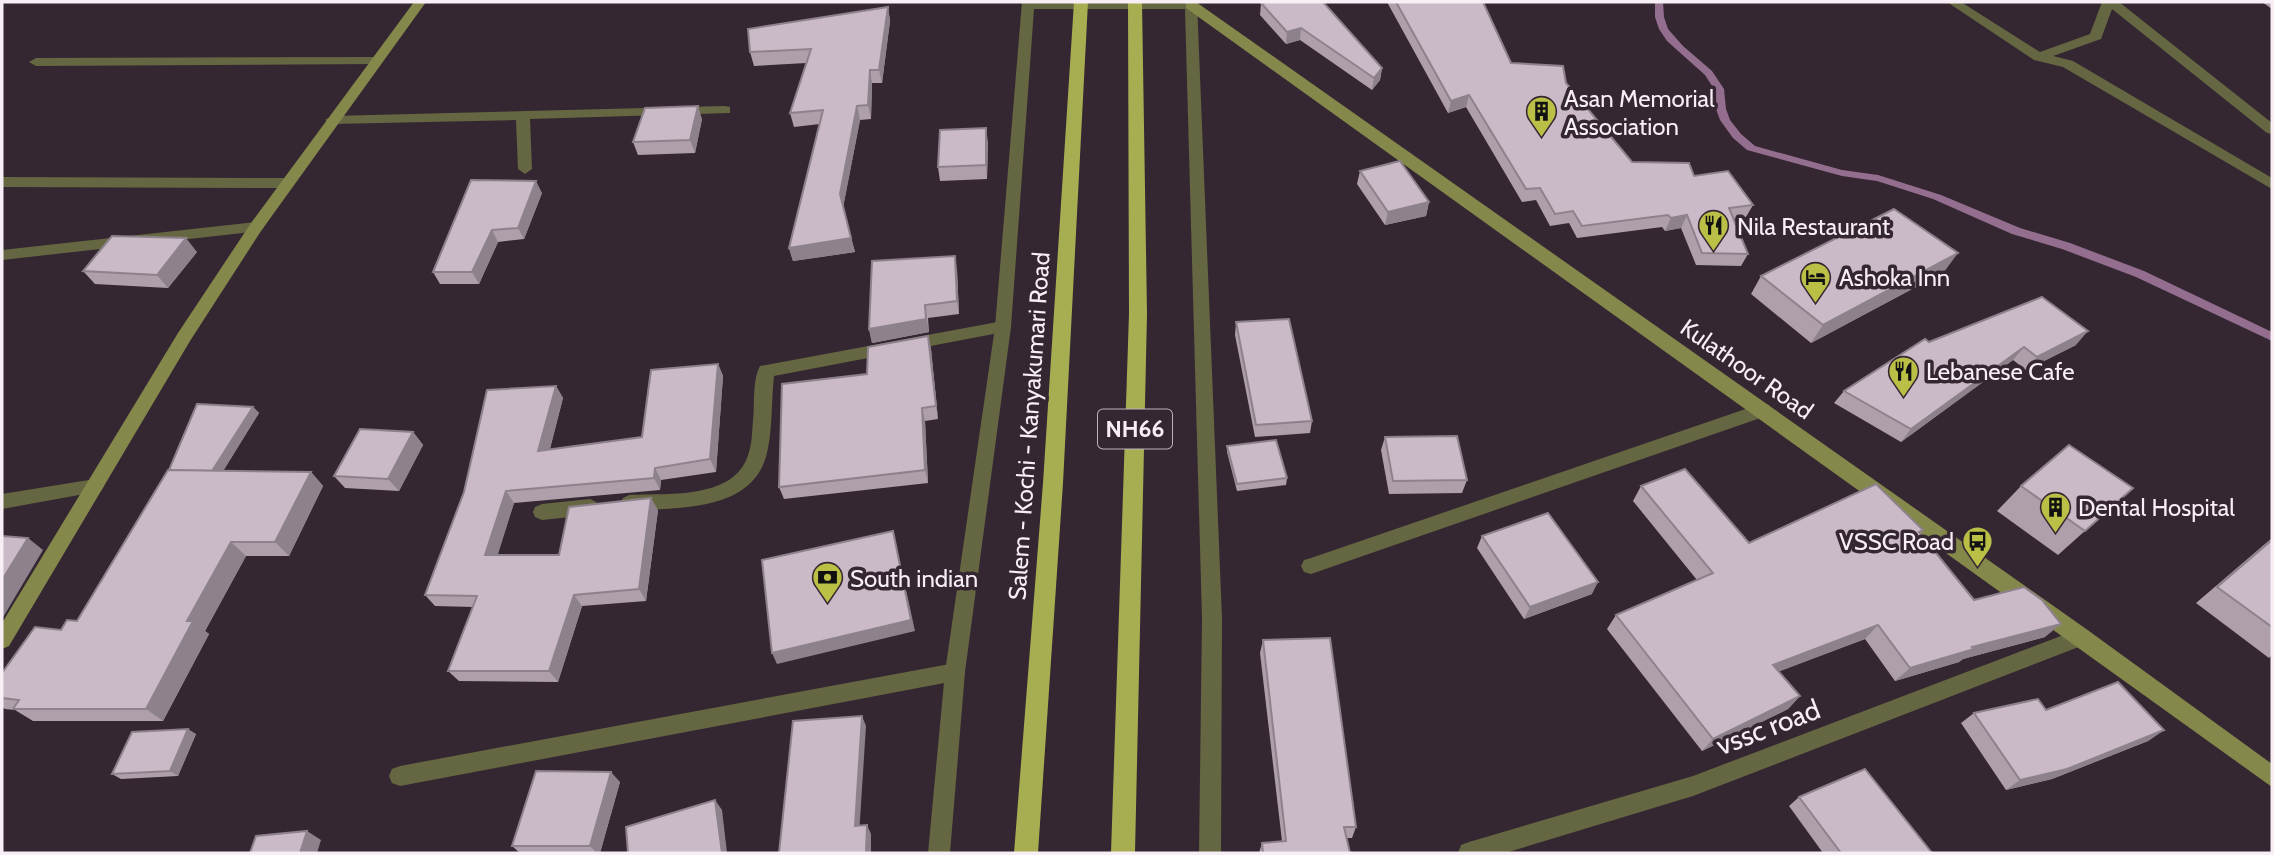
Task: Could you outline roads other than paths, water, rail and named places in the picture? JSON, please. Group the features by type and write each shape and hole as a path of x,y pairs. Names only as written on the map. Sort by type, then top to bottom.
{"highway":[{"name":"Salem - Kochi - Kanyakumari Road","path":"1026,853 1052,497 1081,3"},
{"name":"NH66","path":"1124,853 1138,314 1135,3"}],"main road":[{"path":"2,640 184,337 256,227 374,61 420,2"},
{"name":"Kulathoor Road","path":"1191,3 2082,637 2272,776"}],"street":[{"path":"1952,2 2039,57 2068,64 2272,184"},
{"path":"2039,57 2096,36 2109,2 2272,130"},
{"path":"939,853 955,672 1003,327 1027,4 1191,3 1212,619 1210,853"},
{"path":"36,62 374,61"},
{"path":"332,120 725,110"},
{"path":"523,115 525,169"},
{"path":"2,182 287,183"},
{"path":"2,255 256,227"},
{"path":"542,512 721,494 744,481 756,462 766,371 1003,327"},
{"path":"1311,566 1763,410"},
{"path":"2,502 95,486"},
{"name":"vssc road","path":"1469,853 1693,786 2082,637"},
{"path":"400,776 955,672"}],"waterway":[{"path":"1659,2 1659,17 1663,29 1679,48 1709,73 1719,89 1725,120 1751,148 1842,173 1878,178 1937,197 2016,231 2066,246 2140,274 2272,337"}],"place":[{"name":"Asan Memorial Association","path":"1541,139"},
{"name":"Nila Restaurant","path":"1714,253"},
{"name":"Ashoka Inn","path":"1816,304"},
{"name":"Lebanese Cafe","path":"1903,398"},
{"name":"Dental Hospital","path":"2055,534"},
{"name":"VSSC Road","path":"1977,568"},
{"name":"South indian","path":"827,605"}]}
